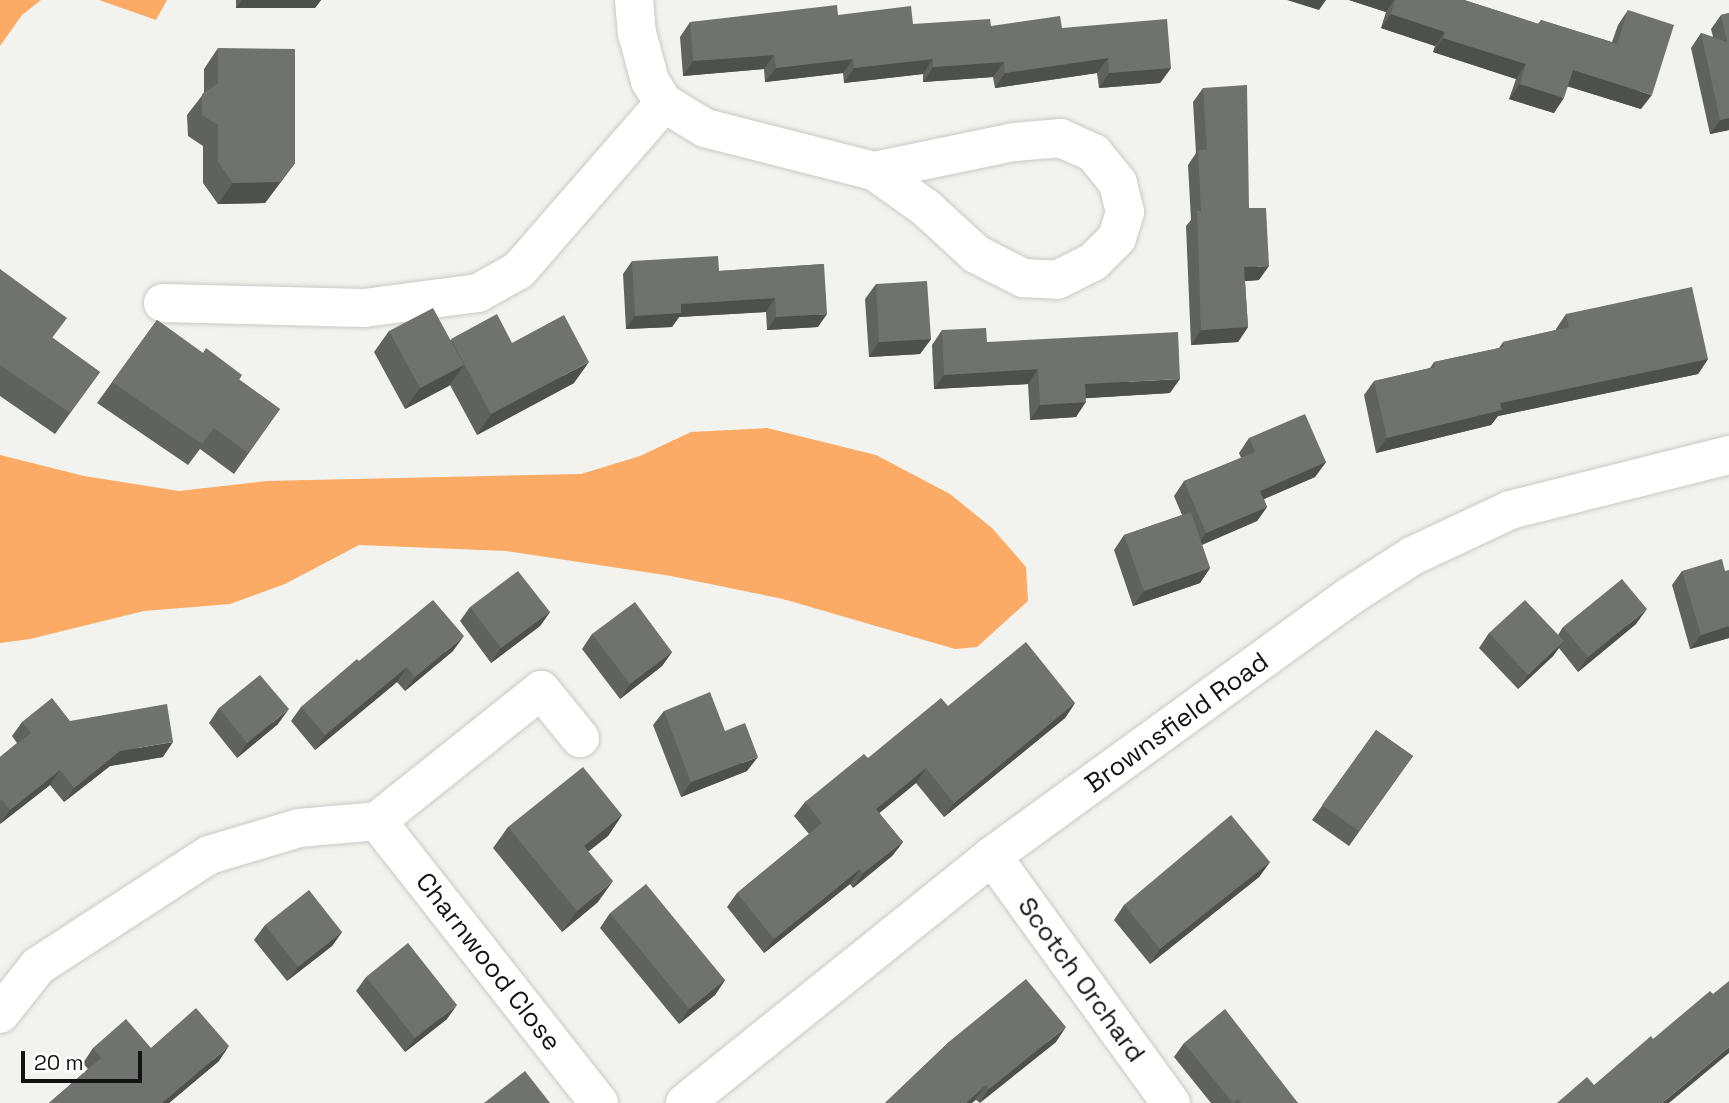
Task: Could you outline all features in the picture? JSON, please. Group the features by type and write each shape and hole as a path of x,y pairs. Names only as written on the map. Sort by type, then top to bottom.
{"street":[{"path":"634,0 637,33 650,81 664,103 705,128 874,171 926,208 976,254 1023,278 1057,279 1093,262 1117,238 1125,212 1118,183 1094,153 1061,138 1014,142 874,171"},
{"path":"163,303 364,308 478,293 520,270 664,103"},
{"name":"Brownsfield Road","path":"685,1103 992,856 1350,596 1412,556 1510,510 1729,455"},
{"path":"0,1014 38,965 209,855 299,828 377,821 541,690 580,738"},
{"name":"Charnwood Close","path":"377,821 599,1103"},
{"name":"Scotch Orchard","path":"992,856 1171,1103"}],"shaded area":[{"path":"0,0 41,0 22,15 0,46"},
{"path":"99,0 167,0 156,20"},
{"path":"767,428 876,455 950,494 992,528 1026,567 1028,601 977,647 955,649 783,599 671,576 506,551 359,545 285,584 230,604 144,611 30,639 0,643 0,455 84,476 179,491 266,481 581,474 640,456 691,432"}],"building":[{"path":"1395,0 1464,0 1539,24 1541,20 1617,44 1628,10 1674,25 1652,95 1573,70 1564,98 1520,84 1526,64 1443,38 1445,32 1391,14"},
{"path":"837,5 838,15 911,6 913,24 990,19 991,26 1060,16 1062,28 1167,19 1171,68 1109,73 1108,58 1005,73 1004,62 933,67 933,59 854,68 853,59 776,68 774,55 693,61 690,22"},
{"path":"1729,13 1729,118 1720,120 1701,33 1727,42 1721,15"},
{"path":"218,48 295,49 295,163 280,182 233,183 218,162 218,125 202,115 202,94 218,83"},
{"path":"1247,85 1249,208 1266,208 1269,266 1244,267 1248,327 1201,330 1197,211 1201,211 1198,150 1207,150 1203,88"},
{"path":"718,256 719,271 824,264 827,314 776,317 775,298 681,304 681,313 635,316 632,261"},
{"path":"0,269 67,318 52,338 100,372 70,413 0,365"},
{"path":"927,281 931,339 879,342 876,284"},
{"path":"1692,287 1708,359 1500,403 1502,410 1387,438 1374,381 1435,367 1434,362 1504,347 1503,342 1569,327 1566,314"},
{"path":"433,308 464,365 420,388 389,331"},
{"path":"497,314 512,343 564,315 589,362 491,414 451,339"},
{"path":"157,320 203,353 206,348 242,375 239,380 280,409 248,453 214,428 202,444 112,382"},
{"path":"986,328 987,342 1178,332 1180,379 1085,384 1086,402 1040,405 1038,369 944,375 942,330"},
{"path":"1305,414 1326,462 1260,491 1267,507 1206,533 1184,481 1255,452 1249,438"},
{"path":"1191,512 1210,568 1144,591 1124,535"},
{"path":"1722,559 1725,571 1729,570 1729,626 1701,635 1682,571"},
{"path":"518,571 550,612 501,648 470,607"},
{"path":"1622,579 1647,609 1588,657 1563,627"},
{"path":"433,600 464,636 415,677 407,667 325,735 301,707"},
{"path":"1525,600 1564,641 1528,675 1489,633"},
{"path":"635,602 672,652 630,684 592,634"},
{"path":"1026,642 1075,703 954,803 926,768 876,809 903,842 863,873 860,869 774,939 737,893 822,823 805,802 864,754 868,758 941,698 948,706"},
{"path":"260,675 289,709 247,743 219,708"},
{"path":"710,692 725,731 745,723 758,757 691,782 664,711"},
{"path":"52,698 70,721 167,704 173,742 120,751 74,788 60,770 10,810 0,801 0,757 31,733 22,722"},
{"path":"1376,730 1413,756 1359,831 1322,805"},
{"path":"583,767 622,815 584,846 613,881 577,911 508,827"},
{"path":"1231,815 1270,862 1160,949 1124,905"},
{"path":"646,884 725,980 689,1009 610,913"},
{"path":"309,890 342,932 298,967 265,925"},
{"path":"408,943 457,1005 415,1038 366,977"},
{"path":"1026,979 1066,1027 989,1089 986,1085 966,1103 886,1102 950,1041"},
{"path":"1729,981 1729,1047 1662,1103 1557,1103 1587,1077 1594,1085 1651,1036 1653,1039 1710,991 1713,994"},
{"path":"196,1008 229,1046 162,1103 49,1103 101,1058 93,1048 126,1019 151,1048"},
{"path":"1225,1009 1298,1103 1241,1103 1238,1099 1233,1103 1184,1043"},
{"path":"525,1071 550,1103 484,1103"}]}
